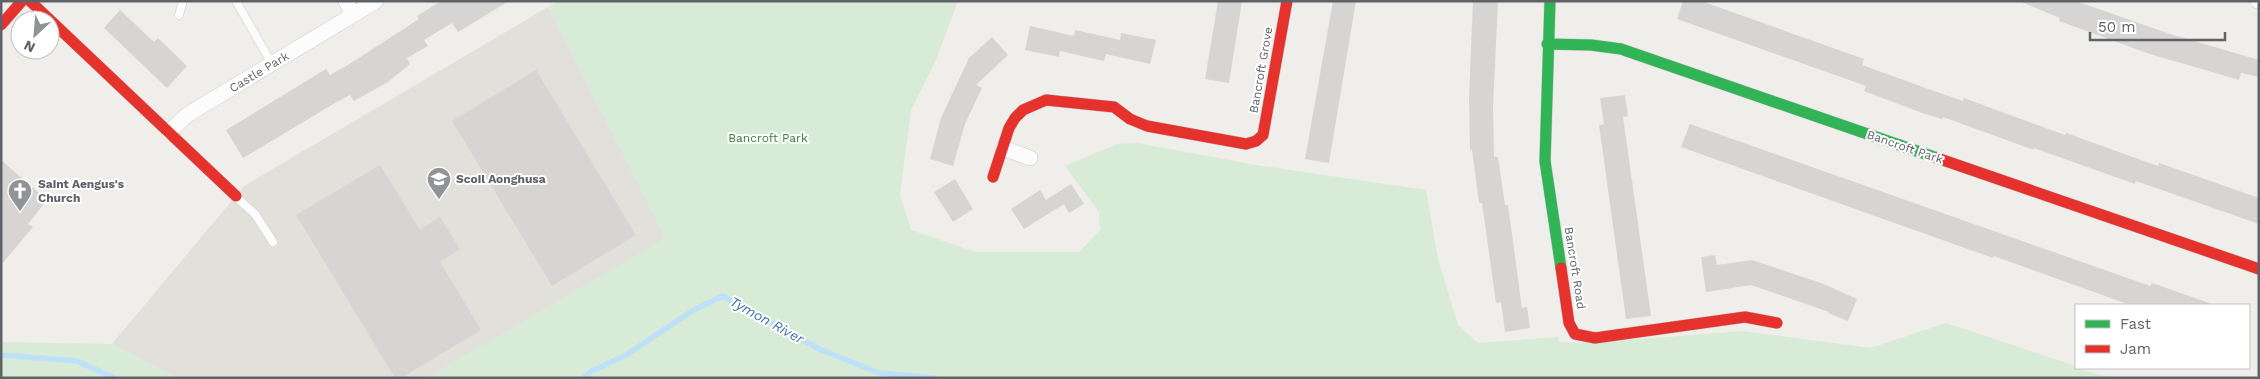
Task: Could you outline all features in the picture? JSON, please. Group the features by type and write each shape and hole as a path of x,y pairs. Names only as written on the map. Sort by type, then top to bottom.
{"street":[{"path":"1,25 22,1"},
{"path":"30,1 236,196"},
{"path":"346,1 353,15"},
{"name":"Castle Park","path":"168,132 187,115 376,1"},
{"name":"Bancroft Grove","path":"1003,148 1009,128 1015,118 1023,110 1046,100 1114,107 1130,118 1147,126 1246,144 1256,141 1262,135 1287,1"},
{"name":"Bancroft Road","path":"1550,1 1547,44 1545,161 1569,323 1575,334 1595,338 1745,318 1777,323"},
{"name":"Bancroft Park","path":"1547,44 1591,45 1621,49 2259,269"},
{"path":"993,177 1003,148 1030,158"}],"lane":[{"path":"179,15 184,1"},
{"path":"236,1 272,64"},
{"path":"236,196 255,214 273,242"}],"shaded area":[{"name":"Scoil Aonghusa","path":"548,7 666,238 427,378 178,378 112,344 244,186"}],"green space":[{"name":"Bancroft Park","path":"557,1 958,1 935,62 911,110 900,194 911,230 976,252 1079,252 1100,230 1099,212 1065,166 1117,144 1137,143 1256,165 1426,190 1438,259 1458,325 1478,343 1558,337 1559,342 1592,343 1742,331 1871,348 1946,323 2075,366 2075,369 2112,378 427,378 665,238 548,7"},
{"path":"1,342 112,344 178,378 1,378"}],"building":[{"path":"441,1 509,1 458,32 452,23 424,40 428,46 407,58 410,64 388,82 354,101 350,95 243,158 226,130 326,69 330,75 348,65 419,19 417,16"},
{"path":"1218,1 1242,1 1229,83 1205,79"},
{"path":"1333,1 1356,1 1329,163 1305,159"},
{"path":"1473,1 1498,1 1493,107 1494,157 1498,157 1505,205 1508,205 1522,308 1527,307 1530,328 1505,332 1501,302 1496,303 1482,203 1479,203 1472,150 1470,150 1469,97"},
{"path":"1683,1 1701,1 1864,59 1862,65 1934,91 1963,101 1964,98 2065,135 2066,133 2158,166 2159,163 2259,198 2259,224 2136,181 2135,184 2034,148 2034,150 1943,117 1942,119 1925,114 1864,91 1866,86 1677,19"},
{"path":"2019,1 2076,1 2167,33 2259,60 2259,77 2241,73 2239,80 2150,54 2059,21 2060,18"},
{"path":"120,10 154,42 158,38 187,66 167,88 104,28"},
{"path":"1030,26 1074,36 1075,30 1120,40 1121,33 1156,40 1150,64 1106,54 1104,61 1060,51 1059,57 1025,50"},
{"path":"992,37 1008,55 976,85 982,88 965,124 953,166 930,159 941,118 969,58"},
{"path":"536,70 636,235 552,286 452,121"},
{"path":"1625,95 1628,116 1623,117 1651,316 1626,319 1599,125 1604,124 1600,98"},
{"path":"1690,124 2150,286 2152,283 2209,303 2127,304 1681,147"},
{"name":"Saint Aengus's Church","path":"1,160 47,200 28,224 33,227 1,265"},
{"path":"380,165 420,230 440,217 460,249 440,262 481,330 401,378 395,378 296,215"},
{"path":"955,179 973,209 953,222 934,192"},
{"path":"1071,184 1084,204 1069,213 1064,204 1024,229 1011,209 1040,190 1046,200"},
{"path":"1715,255 1717,265 1752,260 1821,283 1857,299 1848,321 1829,312 1751,285 1706,292 1701,257"}],"waterway":[{"name":"Tymon River","path":"584,378 590,372 626,355 692,311 723,296 819,349 879,373 936,378"},
{"name":"Tymon River","path":"1,355 77,361 114,378"}],"traffic: fast":[{"path":"1550,1 1545,161 1561,268"},
{"path":"1547,44 1591,45 1621,49 1937,158"}],"traffic: jam":[{"path":"1,25 22,1"},
{"path":"30,1 236,196"},
{"path":"993,177 1009,128 1015,118 1023,110 1046,100 1114,107 1130,119 1147,126 1246,144 1256,141 1263,135 1287,1"},
{"path":"1937,158 2259,269"},
{"path":"1561,268 1569,323 1575,334 1595,338 1745,317 1777,323"}],"place":[{"name":"Scoil Aonghusa","path":"439,200"},
{"name":"Saint Aengus's Church","path":"20,212"}]}
